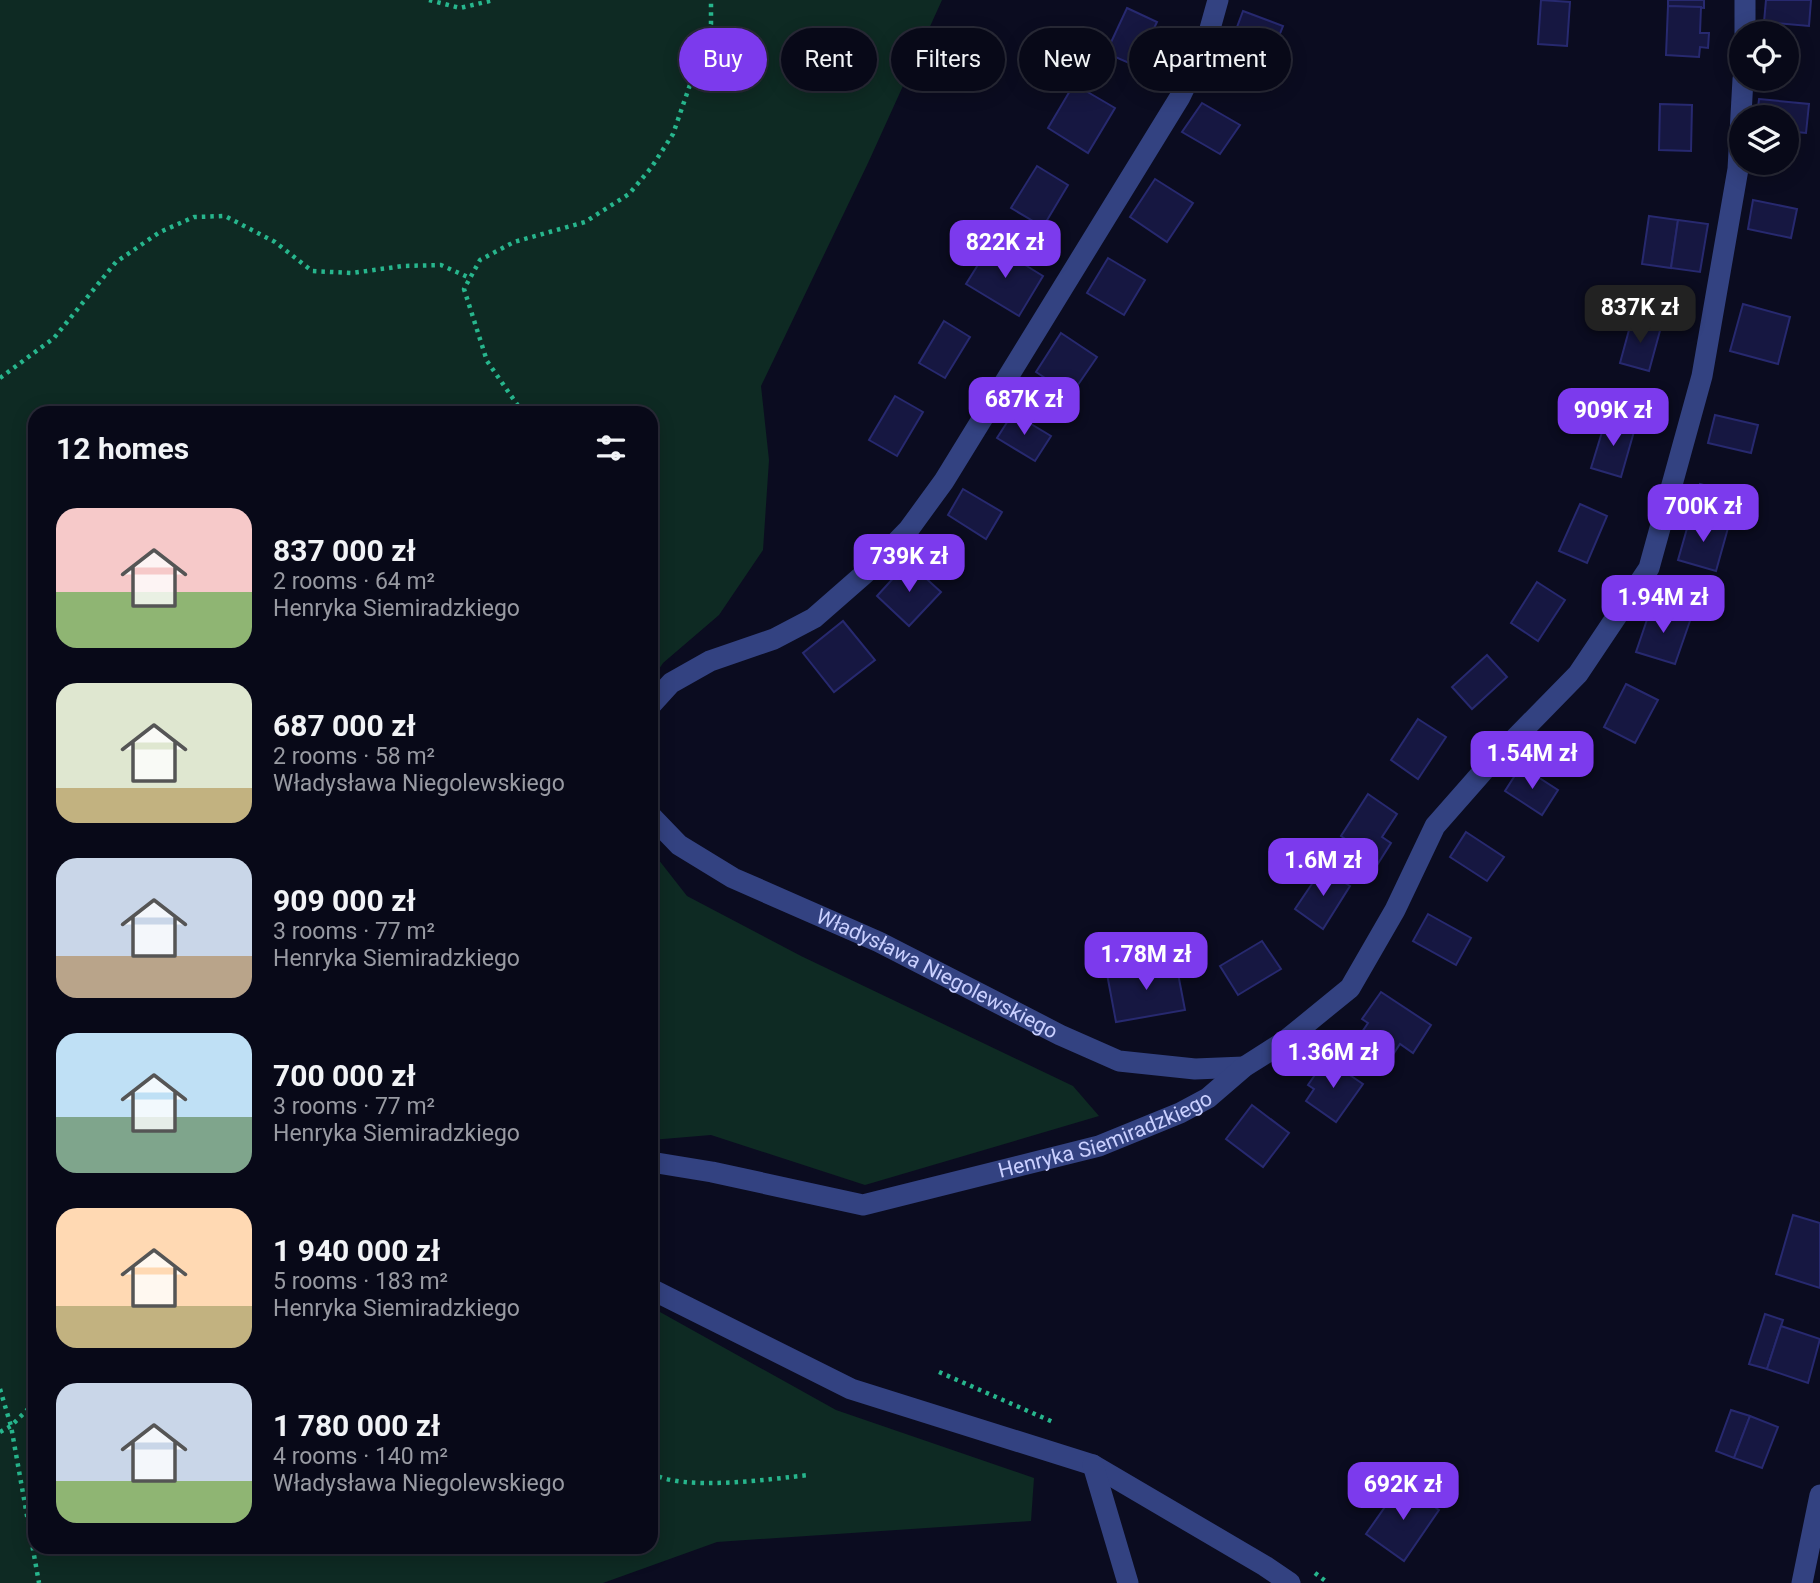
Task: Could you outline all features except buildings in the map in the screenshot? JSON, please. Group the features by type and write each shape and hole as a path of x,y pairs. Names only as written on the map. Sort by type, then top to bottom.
{"street":[{"path":"658,697 671,683 710,661 774,639 814,618 870,569 909,529 944,481 1180,97 1206,43 1219,0"},
{"path":"1745,0 1745,21"},
{"name":"Henryka Siemiradzkiego","path":"658,1163 712,1172 863,1205 1099,1146 1180,1113 1208,1098 1244,1067 1285,1041 1350,988 1395,910 1435,826 1486,768 1578,674 1649,568 1702,376 1738,169 1742,91"},
{"name":"Władysława Niegolewskiego","path":"658,823 679,845 733,878 879,942 1060,1035 1119,1061 1195,1069 1244,1067"},
{"path":"658,1292 851,1389 1093,1465 1290,1583"},
{"path":"1093,1465 1128,1583"},
{"path":"1802,1583 1820,1495"}],"path":[{"path":"429,0 460,9 494,0"},
{"path":"518,406 487,361 464,289 480,260 514,242 585,222 629,194 651,168 673,134 711,24 711,0"},
{"path":"0,377 54,338 116,262 160,232 194,217 225,216 275,242 312,271 352,273 403,266 442,265 470,278"},
{"path":"0,1389 11,1426 28,1521"},
{"path":"0,1432 11,1426 28,1409"},
{"path":"658,1477 723,1484 809,1475"},
{"path":"34,1554 39,1583"}],"green space":[{"path":"0,0 942,0 929,28 891,28 891,91 901,91 761,386 769,460 763,550 719,615 663,663 658,670 658,406 28,406 28,1554 658,1554 658,1311 836,1410 1034,1478 1031,1521 717,1542 603,1583 0,1583"},
{"path":"658,859 687,896 801,956 1073,1086 1099,1116 865,1185 711,1135 658,1139"}]}
